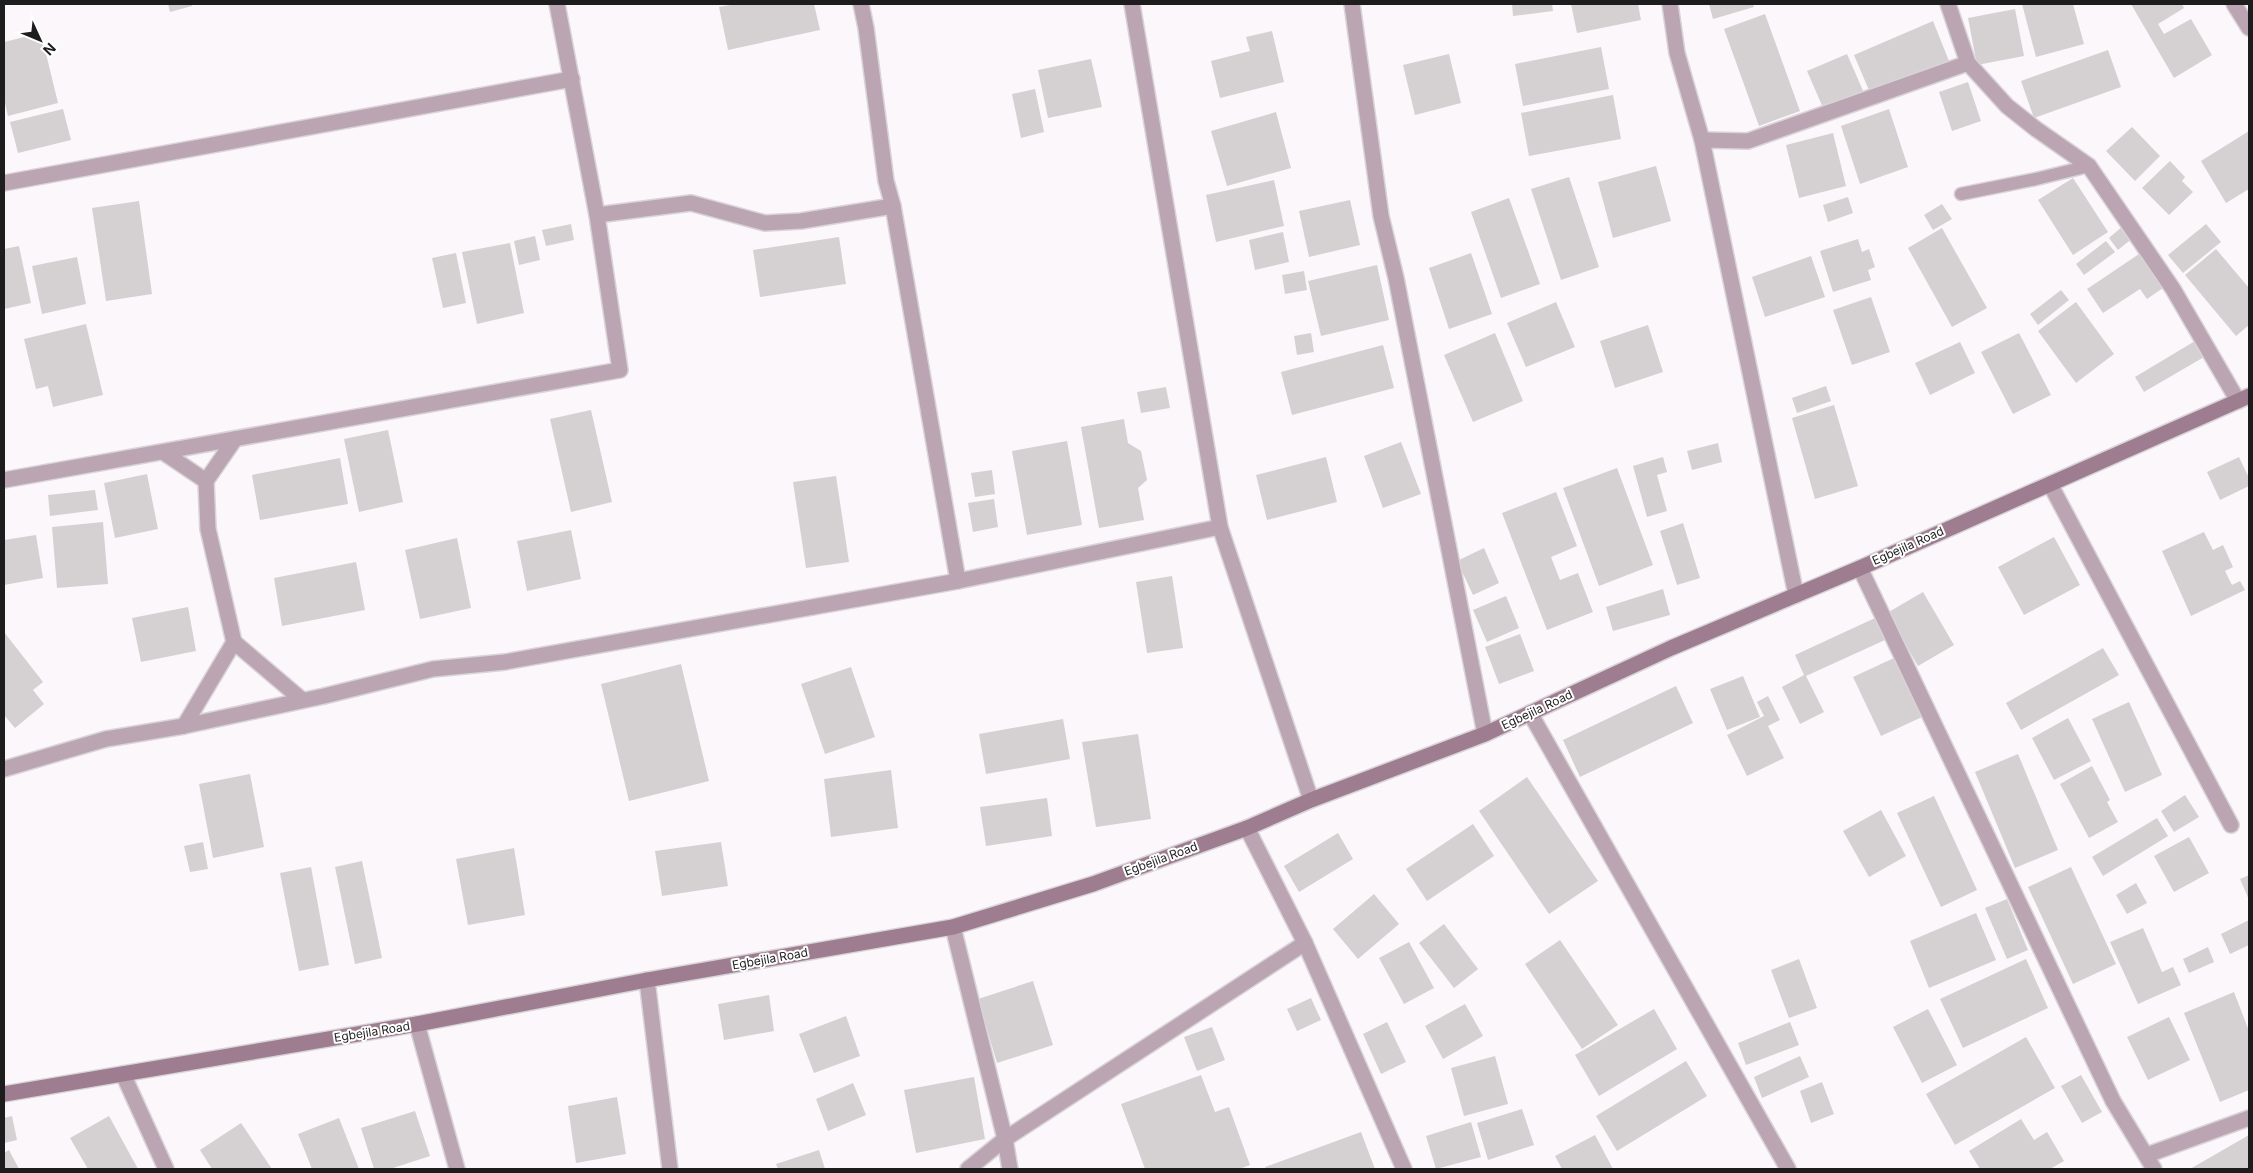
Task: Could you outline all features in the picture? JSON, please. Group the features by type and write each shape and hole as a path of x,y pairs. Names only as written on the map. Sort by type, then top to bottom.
{"street":[{"path":"4,480 620,370 597,215 557,4"},
{"path":"861,4 886,181 894,206 958,581"},
{"path":"1132,4 1220,527 1311,800"},
{"path":"1352,4 1381,216 1396,278 1485,734"},
{"path":"1670,4 1677,53 1702,140 1796,595"},
{"path":"1948,4 1968,63 2007,106 2089,166 2173,289 2244,398"},
{"path":"2234,4 2249,28"},
{"path":"1702,140 1748,141 1968,63"},
{"path":"4,183 572,79"},
{"path":"597,215 691,203 765,223 801,220 894,206"},
{"name":"Egbejila Road","path":"4,1094 417,1024 647,980 953,927 1093,884 1247,828 1311,800 1485,734 1670,648 1860,568 2244,398"},
{"path":"235,439 206,481 208,528 234,642 301,699"},
{"path":"162,452 206,481"},
{"path":"2050,484 2231,825"},
{"path":"4,770 106,739 184,726 433,670 505,662 958,581 1220,527"},
{"path":"1860,568 2113,1101 2154,1169"},
{"path":"184,726 234,642"},
{"path":"1530,713 1788,1169"},
{"path":"1247,828 1305,943 1404,1169"},
{"path":"953,927 1005,1139 1010,1169"},
{"path":"968,1169 1005,1139 1305,943"},
{"path":"647,980 670,1169"},
{"path":"417,1024 457,1169"},
{"path":"123,1074 166,1169"},
{"path":"2147,1156 2249,1118"}],"lane":[{"path":"1961,194 2089,166"}],"building":[{"path":"168,4 192,4 192,6 170,12"},
{"path":"736,4 814,4 820,30 728,50 719,7"},
{"path":"1512,4 1552,4 1553,11 1513,16"},
{"path":"1571,4 1638,4 1641,20 1577,33"},
{"path":"1709,4 1753,4 1754,7 1713,19"},
{"path":"2022,4 2073,4 2084,44 2036,57"},
{"path":"2131,4 2182,4 2184,8 2158,24 2164,34 2191,19 2212,55 2174,78"},
{"path":"2015,9 2024,56 1977,65 1968,18"},
{"path":"1765,14 1800,111 1759,126 1724,29"},
{"path":"1933,21 1949,61 1871,95 1854,55"},
{"path":"1272,31 1284,82 1220,98 1211,61 1250,51 1246,37"},
{"path":"41,33 58,103 8,116 4,99 4,42"},
{"path":"1601,47 1609,89 1523,106 1515,64"},
{"path":"2108,50 2121,87 2034,118 2021,81"},
{"path":"1449,54 1461,103 1415,115 1403,65"},
{"path":"1847,54 1864,93 1824,110 1807,71"},
{"path":"1091,59 1102,107 1048,118 1038,70"},
{"path":"1968,82 1981,121 1952,131 1939,92"},
{"path":"1035,89 1044,132 1021,138 1012,94"},
{"path":"1613,95 1621,139 1529,156 1521,113"},
{"path":"63,109 71,140 18,153 10,122"},
{"path":"1889,109 1908,167 1860,184 1841,126"},
{"path":"1276,112 1291,168 1227,186 1211,131"},
{"path":"2132,127 2160,156 2135,181 2106,151"},
{"path":"2249,131 2249,189 2226,203 2201,161"},
{"path":"1833,133 1846,186 1799,198 1786,145"},
{"path":"2170,161 2185,177 2182,181 2193,192 2169,215 2142,188"},
{"path":"1656,166 1671,221 1613,238 1598,182"},
{"path":"1569,177 1599,267 1561,280 1531,189"},
{"path":"2073,178 2108,232 2073,255 2038,200"},
{"path":"1274,180 1284,226 1216,242 1206,195"},
{"path":"1848,197 1853,213 1828,222 1823,205"},
{"path":"1509,198 1540,284 1501,298 1471,212"},
{"path":"1350,200 1360,245 1309,257 1299,211"},
{"path":"139,201 152,294 106,301 92,208"},
{"path":"1942,204 1952,219 1933,230 1924,215"},
{"path":"571,224 574,240 546,246 542,230"},
{"path":"2206,224 2221,242 2183,273 2168,255"},
{"path":"2124,225 2134,237 2118,250 2109,238"},
{"path":"1942,228 1987,308 1952,327 1908,248"},
{"path":"1283,232 1289,262 1255,270 1249,240"},
{"path":"535,236 540,260 519,265 514,241"},
{"path":"839,237 846,284 760,297 753,250"},
{"path":"1858,239 1862,252 1869,249 1875,267 1868,270 1871,280 1833,292 1820,251"},
{"path":"2106,241 2115,252 2084,275 2076,264"},
{"path":"510,243 524,313 477,324 462,252"},
{"path":"19,246 31,303 4,309 4,249"},
{"path":"2216,249 2249,288 2249,325 2236,336 2185,275"},
{"path":"2145,250 2147,264 2163,288 2147,299 2140,289 2103,313 2087,289"},
{"path":"456,253 466,303 443,308 432,258"},
{"path":"1471,253 1492,314 1449,329 1429,268"},
{"path":"1811,256 1825,297 1765,317 1752,277"},
{"path":"77,257 86,304 42,314 32,266"},
{"path":"1377,265 1389,320 1321,336 1308,281"},
{"path":"1304,271 1307,290 1285,294 1282,275"},
{"path":"2061,290 2069,300 2038,325 2030,314"},
{"path":"1871,297 1890,352 1852,365 1833,310"},
{"path":"1556,302 1575,347 1526,367 1507,323"},
{"path":"2076,302 2114,354 2076,383 2038,331"},
{"path":"86,324 103,395 53,407 48,386 36,389 24,339"},
{"path":"1648,325 1663,372 1615,388 1600,341"},
{"path":"1311,333 1314,352 1297,355 1294,336"},
{"path":"1495,333 1523,401 1473,422 1444,355"},
{"path":"2019,333 2051,395 2013,414 1981,352"},
{"path":"2195,341 2204,357 2144,392 2135,377"},
{"path":"1960,342 1975,373 1930,395 1915,363"},
{"path":"1383,345 1394,388 1292,415 1281,372"},
{"path":"1826,386 1831,401 1797,413 1792,398"},
{"path":"1166,387 1170,408 1141,413 1137,392"},
{"path":"1834,405 1858,486 1815,499 1792,418"},
{"path":"591,410 612,502 571,512 550,419"},
{"path":"1124,419 1128,443 1141,451 1147,480 1138,488 1144,520 1099,528 1081,427"},
{"path":"388,430 403,502 359,512 344,439"},
{"path":"1067,441 1082,525 1027,535 1012,451"},
{"path":"1401,442 1421,494 1383,508 1364,456"},
{"path":"1718,443 1722,462 1692,470 1687,451"},
{"path":"1326,457 1337,502 1267,520 1256,475"},
{"path":"1663,457 1667,472 1657,475 1667,511 1647,517 1633,466"},
{"path":"2239,457 2249,478 2249,486 2220,500 2207,472"},
{"path":"340,458 348,504 260,520 252,475"},
{"path":"1617,468 1653,565 1599,586 1563,488"},
{"path":"992,470 995,494 975,497 971,473"},
{"path":"147,474 158,529 115,538 104,483"},
{"path":"836,476 849,562 806,568 793,482"},
{"path":"95,490 98,510 50,516 48,495"},
{"path":"1556,492 1577,546 1551,557 1560,580 1578,573 1593,612 1547,630 1502,513"},
{"path":"994,499 998,527 973,532 968,503"},
{"path":"103,522 108,584 57,588 52,527"},
{"path":"1683,523 1700,578 1677,585 1660,531"},
{"path":"571,530 581,579 527,591 517,541"},
{"path":"2204,532 2213,550 2223,545 2233,567 2225,571 2232,585 2240,581 2245,590 2191,616 2162,551"},
{"path":"36,535 43,578 4,585 4,540"},
{"path":"2054,537 2080,585 2024,615 1998,567"},
{"path":"457,538 471,608 420,619 405,550"},
{"path":"1484,548 1499,583 1473,595 1457,561"},
{"path":"356,562 365,610 282,626 274,578"},
{"path":"1172,576 1183,648 1147,653 1136,582"},
{"path":"1663,589 1670,615 1613,631 1606,607"},
{"path":"1923,592 1954,645 1918,666 1887,613"},
{"path":"1506,596 1519,628 1487,642 1473,610"},
{"path":"188,607 196,651 141,662 132,618"},
{"path":"1875,618 1885,640 1806,676 1824,712 1800,724 1782,687 1804,675 1795,655"},
{"path":"4,632 43,682 33,690 44,704 15,728 4,715"},
{"path":"1520,634 1534,671 1499,684 1485,647"},
{"path":"2103,648 2119,675 2021,730 2006,703"},
{"path":"1894,658 1922,717 1881,736 1853,677"},
{"path":"681,664 709,781 629,801 601,684"},
{"path":"851,667 875,737 825,754 801,684"},
{"path":"1743,676 1760,717 1727,730 1710,689"},
{"path":"1676,686 1693,723 1580,777 1563,740"},
{"path":"1768,696 1780,720 1768,726 1784,758 1747,776 1727,735 1764,716 1757,702"},
{"path":"2129,702 2162,775 2125,792 2092,719"},
{"path":"2068,718 2091,761 2054,780 2032,738"},
{"path":"1063,719 1070,759 986,774 979,734"},
{"path":"1138,734 1151,819 1096,827 1082,742"},
{"path":"2018,754 2058,850 2015,868 1975,772"},
{"path":"2092,766 2110,800 2107,802 2118,822 2089,838 2060,784"},
{"path":"891,770 898,828 831,837 824,779"},
{"path":"250,774 264,847 213,858 199,784"},
{"path":"1527,777 1598,881 1549,914 1479,811"},
{"path":"2185,795 2199,817 2174,832 2161,811"},
{"path":"1934,796 1977,890 1941,907 1897,813"},
{"path":"1047,798 1052,836 986,846 980,807"},
{"path":"1881,810 1906,856 1869,877 1843,831"},
{"path":"2157,818 2168,836 2103,876 2092,857"},
{"path":"1473,824 1494,856 1427,901 1406,869"},
{"path":"1338,833 1353,859 1299,892 1284,866"},
{"path":"2189,837 2209,873 2174,892 2154,856"},
{"path":"203,842 208,869 190,872 184,846"},
{"path":"721,842 728,886 662,896 655,851"},
{"path":"514,848 525,915 468,925 456,859"},
{"path":"362,861 382,958 355,964 335,867"},
{"path":"311,867 329,965 299,971 280,873"},
{"path":"2071,867 2116,964 2073,984 2028,887"},
{"path":"2249,875 2249,900 2240,879"},
{"path":"2136,883 2147,903 2127,914 2116,895"},
{"path":"1374,894 1399,924 1358,959 1333,929"},
{"path":"2007,899 2028,950 2007,959 1985,908"},
{"path":"1976,913 1996,960 1929,988 1910,941"},
{"path":"2249,920 2249,945 2230,954 2221,934"},
{"path":"1444,924 1478,969 1454,988 1419,943"},
{"path":"2143,928 2162,972 2173,967 2181,985 2138,1004 2110,942"},
{"path":"1560,940 1618,1025 1582,1049 1525,964"},
{"path":"1409,942 1434,988 1404,1004 1379,958"},
{"path":"2208,947 2214,962 2189,973 2183,959"},
{"path":"1799,959 1817,1008 1789,1018 1771,970"},
{"path":"2026,959 2048,1008 1963,1048 1940,999"},
{"path":"1033,981 1053,1045 997,1063 978,999"},
{"path":"2234,992 2249,1031 2249,1090 2220,1102 2184,1013"},
{"path":"769,995 774,1031 724,1040 718,1004"},
{"path":"1311,998 1321,1020 1297,1031 1287,1009"},
{"path":"1465,1004 1483,1036 1443,1059 1425,1026"},
{"path":"1654,1009 1677,1049 1599,1096 1575,1055"},
{"path":"1928,1009 1957,1065 1922,1083 1893,1027"},
{"path":"846,1016 860,1056 814,1073 799,1034"},
{"path":"2169,1017 2190,1060 2148,1080 2127,1037"},
{"path":"1387,1022 1406,1062 1381,1074 1363,1034"},
{"path":"1790,1022 1799,1045 1746,1065 1738,1043"},
{"path":"1212,1027 1225,1060 1197,1071 1184,1037"},
{"path":"2026,1037 2055,1088 1955,1145 1926,1094"},
{"path":"1495,1056 1508,1104 1464,1116 1451,1068"},
{"path":"1800,1056 1809,1077 1762,1098 1754,1077"},
{"path":"1686,1061 1707,1096 1617,1151 1596,1116"},
{"path":"1201,1075 1215,1112 1229,1107 1250,1165 1239,1169 1145,1169 1121,1104"},
{"path":"2081,1075 2102,1112 2082,1123 2061,1086"},
{"path":"974,1077 985,1139 916,1153 904,1090"},
{"path":"1822,1082 1834,1114 1811,1123 1800,1091"},
{"path":"853,1083 866,1115 828,1131 816,1099"},
{"path":"617,1097 626,1154 576,1163 568,1106"},
{"path":"1522,1109 1534,1145 1488,1160 1477,1123"},
{"path":"415,1111 430,1156 390,1169 374,1169 361,1128"},
{"path":"12,1116 17,1140 4,1143 4,1118"},
{"path":"109,1116 138,1169 88,1169 70,1138"},
{"path":"339,1118 359,1169 312,1169 298,1134"},
{"path":"2021,1119 2034,1140 2047,1132 2064,1161 2050,1169 1980,1169 1969,1151"},
{"path":"1471,1122 1481,1157 1436,1169 1426,1136"},
{"path":"241,1123 272,1169 212,1169 200,1150"},
{"path":"1361,1132 1375,1169 1266,1169 1265,1167"},
{"path":"1595,1135 1613,1169 1562,1169 1555,1156"},
{"path":"2249,1135 2249,1169 2190,1169"},
{"path":"9,1150 19,1169 4,1169 4,1153"},
{"path":"819,1150 825,1169 778,1169 776,1164"}]}
